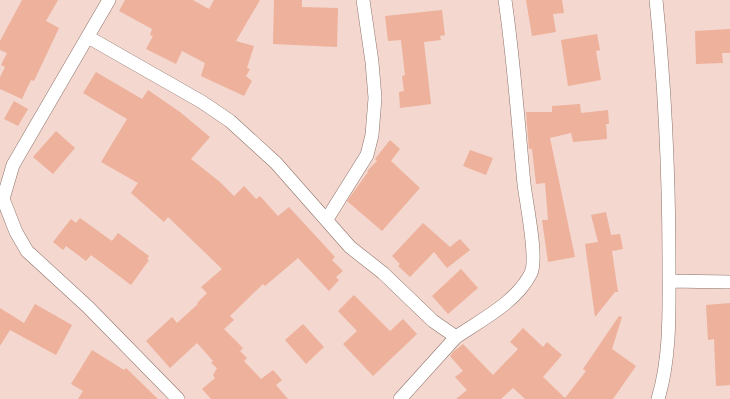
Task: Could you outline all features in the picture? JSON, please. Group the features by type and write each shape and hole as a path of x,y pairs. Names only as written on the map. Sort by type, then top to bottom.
{"street":[{"path":"109,0 13,165 3,199 16,232 27,251 88,307 178,399"},
{"path":"327,219 367,155 372,135 375,98 372,62 363,0"},
{"path":"400,399 456,337 506,302 522,288 532,272 530,217 524,186 513,56 505,0"},
{"path":"656,0 666,148 668,281 668,333 663,383 658,399"},
{"path":"88,37 202,102 230,121 276,163 327,219 350,247 383,274 433,321 456,337"},
{"path":"668,281 730,282"}],"building":[{"path":"22,0 58,0 46,21 59,28 34,81 31,80 22,99 0,89 0,77 5,67 1,65 7,53 0,50 0,41"},
{"path":"125,0 193,0 209,9 214,0 260,0 236,41 254,46 247,68 250,69 246,76 252,81 244,96 201,76 205,63 182,51 176,64 146,49 153,36 150,35 152,29 119,11"},
{"path":"274,0 302,0 302,7 338,8 337,47 273,44"},
{"path":"526,0 562,0 564,13 553,14 556,32 532,36"},
{"path":"442,10 445,35 440,36 441,40 424,42 431,104 400,108 399,92 404,91 402,76 405,75 401,40 388,41 385,16"},
{"path":"730,29 730,53 722,53 723,63 696,64 695,31"},
{"path":"597,34 600,50 596,51 601,80 568,86 561,40"},
{"path":"96,72 142,99 148,90 180,112 210,137 191,159 220,182 234,196 244,186 256,199 260,196 278,216 289,207 335,257 332,260 343,271 336,277 339,280 329,291 298,258 265,286 263,284 230,316 234,320 224,329 243,348 240,351 247,358 244,361 261,379 273,370 282,380 276,385 288,399 211,399 202,389 215,378 213,375 217,368 211,363 213,361 197,343 170,368 146,341 172,317 177,323 198,304 197,303 207,293 201,287 222,269 168,217 164,222 131,193 138,183 101,162 127,119 83,93"},
{"path":"14,101 28,109 18,126 4,119"},
{"path":"580,104 581,113 608,110 609,124 606,124 607,139 573,142 571,133 550,138 575,257 548,262 542,220 548,220 545,183 536,184 532,149 529,149 526,112 552,112 552,106"},
{"path":"56,131 75,148 53,174 33,157"},
{"path":"390,140 400,149 391,161 420,188 382,231 347,201 368,172 367,171 377,161 375,159"},
{"path":"470,150 493,158 486,175 463,166"},
{"path":"606,212 611,235 620,234 623,249 612,251 618,292 615,292 595,317 585,244 598,242 591,215"},
{"path":"80,218 112,241 118,233 149,256 147,259 149,260 131,285 91,255 86,261 66,246 63,250 53,242 71,219 76,223"},
{"path":"423,223 450,247 460,239 470,250 447,268 434,252 410,277 398,266 400,264 392,256"},
{"path":"461,269 478,288 448,314 432,296"},
{"path":"354,295 390,331 403,319 417,334 373,376 343,344 357,331 338,311"},
{"path":"730,303 730,385 716,386 714,339 708,340 706,305"},
{"path":"35,304 72,325 56,355 10,330 0,346 0,308 24,323"},
{"path":"619,316 622,317 612,349 636,366 613,399 525,399 513,388 501,399 456,399 467,390 455,377 463,371 450,356 453,352 463,344 493,375 518,349 510,342 523,328 543,347 547,342 562,355 543,377 565,398 586,371 583,369"},
{"path":"303,324 324,347 306,364 285,340"},
{"path":"92,350 124,370 126,368 158,399 78,399 83,391 71,384"}]}
